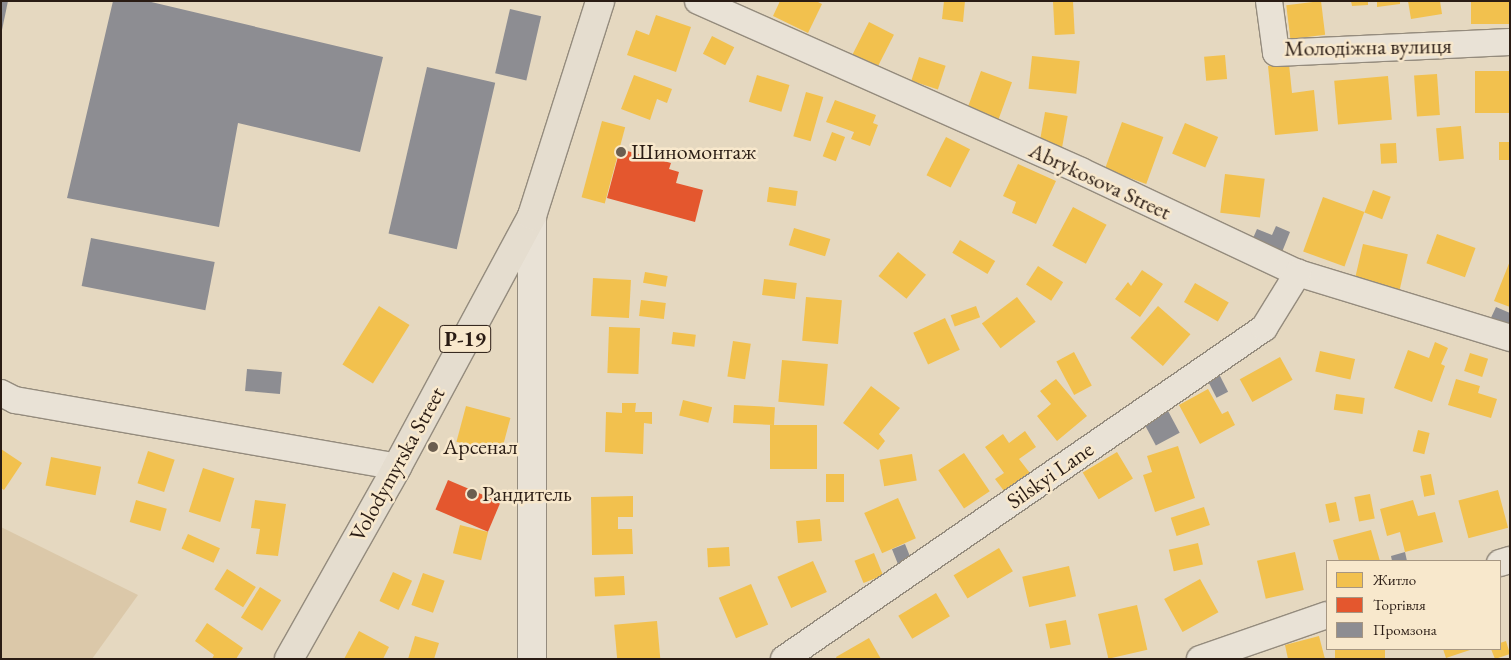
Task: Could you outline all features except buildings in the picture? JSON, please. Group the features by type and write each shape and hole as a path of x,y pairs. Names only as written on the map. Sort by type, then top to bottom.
{"main road":[{"name":"Volodymyrska Street","path":"289,659 397,467 532,216 600,1"}],"street":[{"name":"Abrykosova Street","path":"698,1 1081,171 1298,273 1510,338"},
{"name":"Молодіжна вулиця","path":"1269,1 1276,53 1510,42"},
{"name":"Volodymyrska Street","path":"532,216 532,659"},
{"name":"Silskyi Lane","path":"784,659 1264,328 1298,273"},
{"path":"1,393 15,400 397,467"},
{"path":"1200,659 1326,615"}],"shaded area":[{"path":"1,527 138,595 92,659 1,659"}],"place":[{"name":"Шиномонтаж","path":"621,152"},
{"name":"Арсенал","path":"433,447"},
{"name":"Рандитель","path":"472,494"}]}
